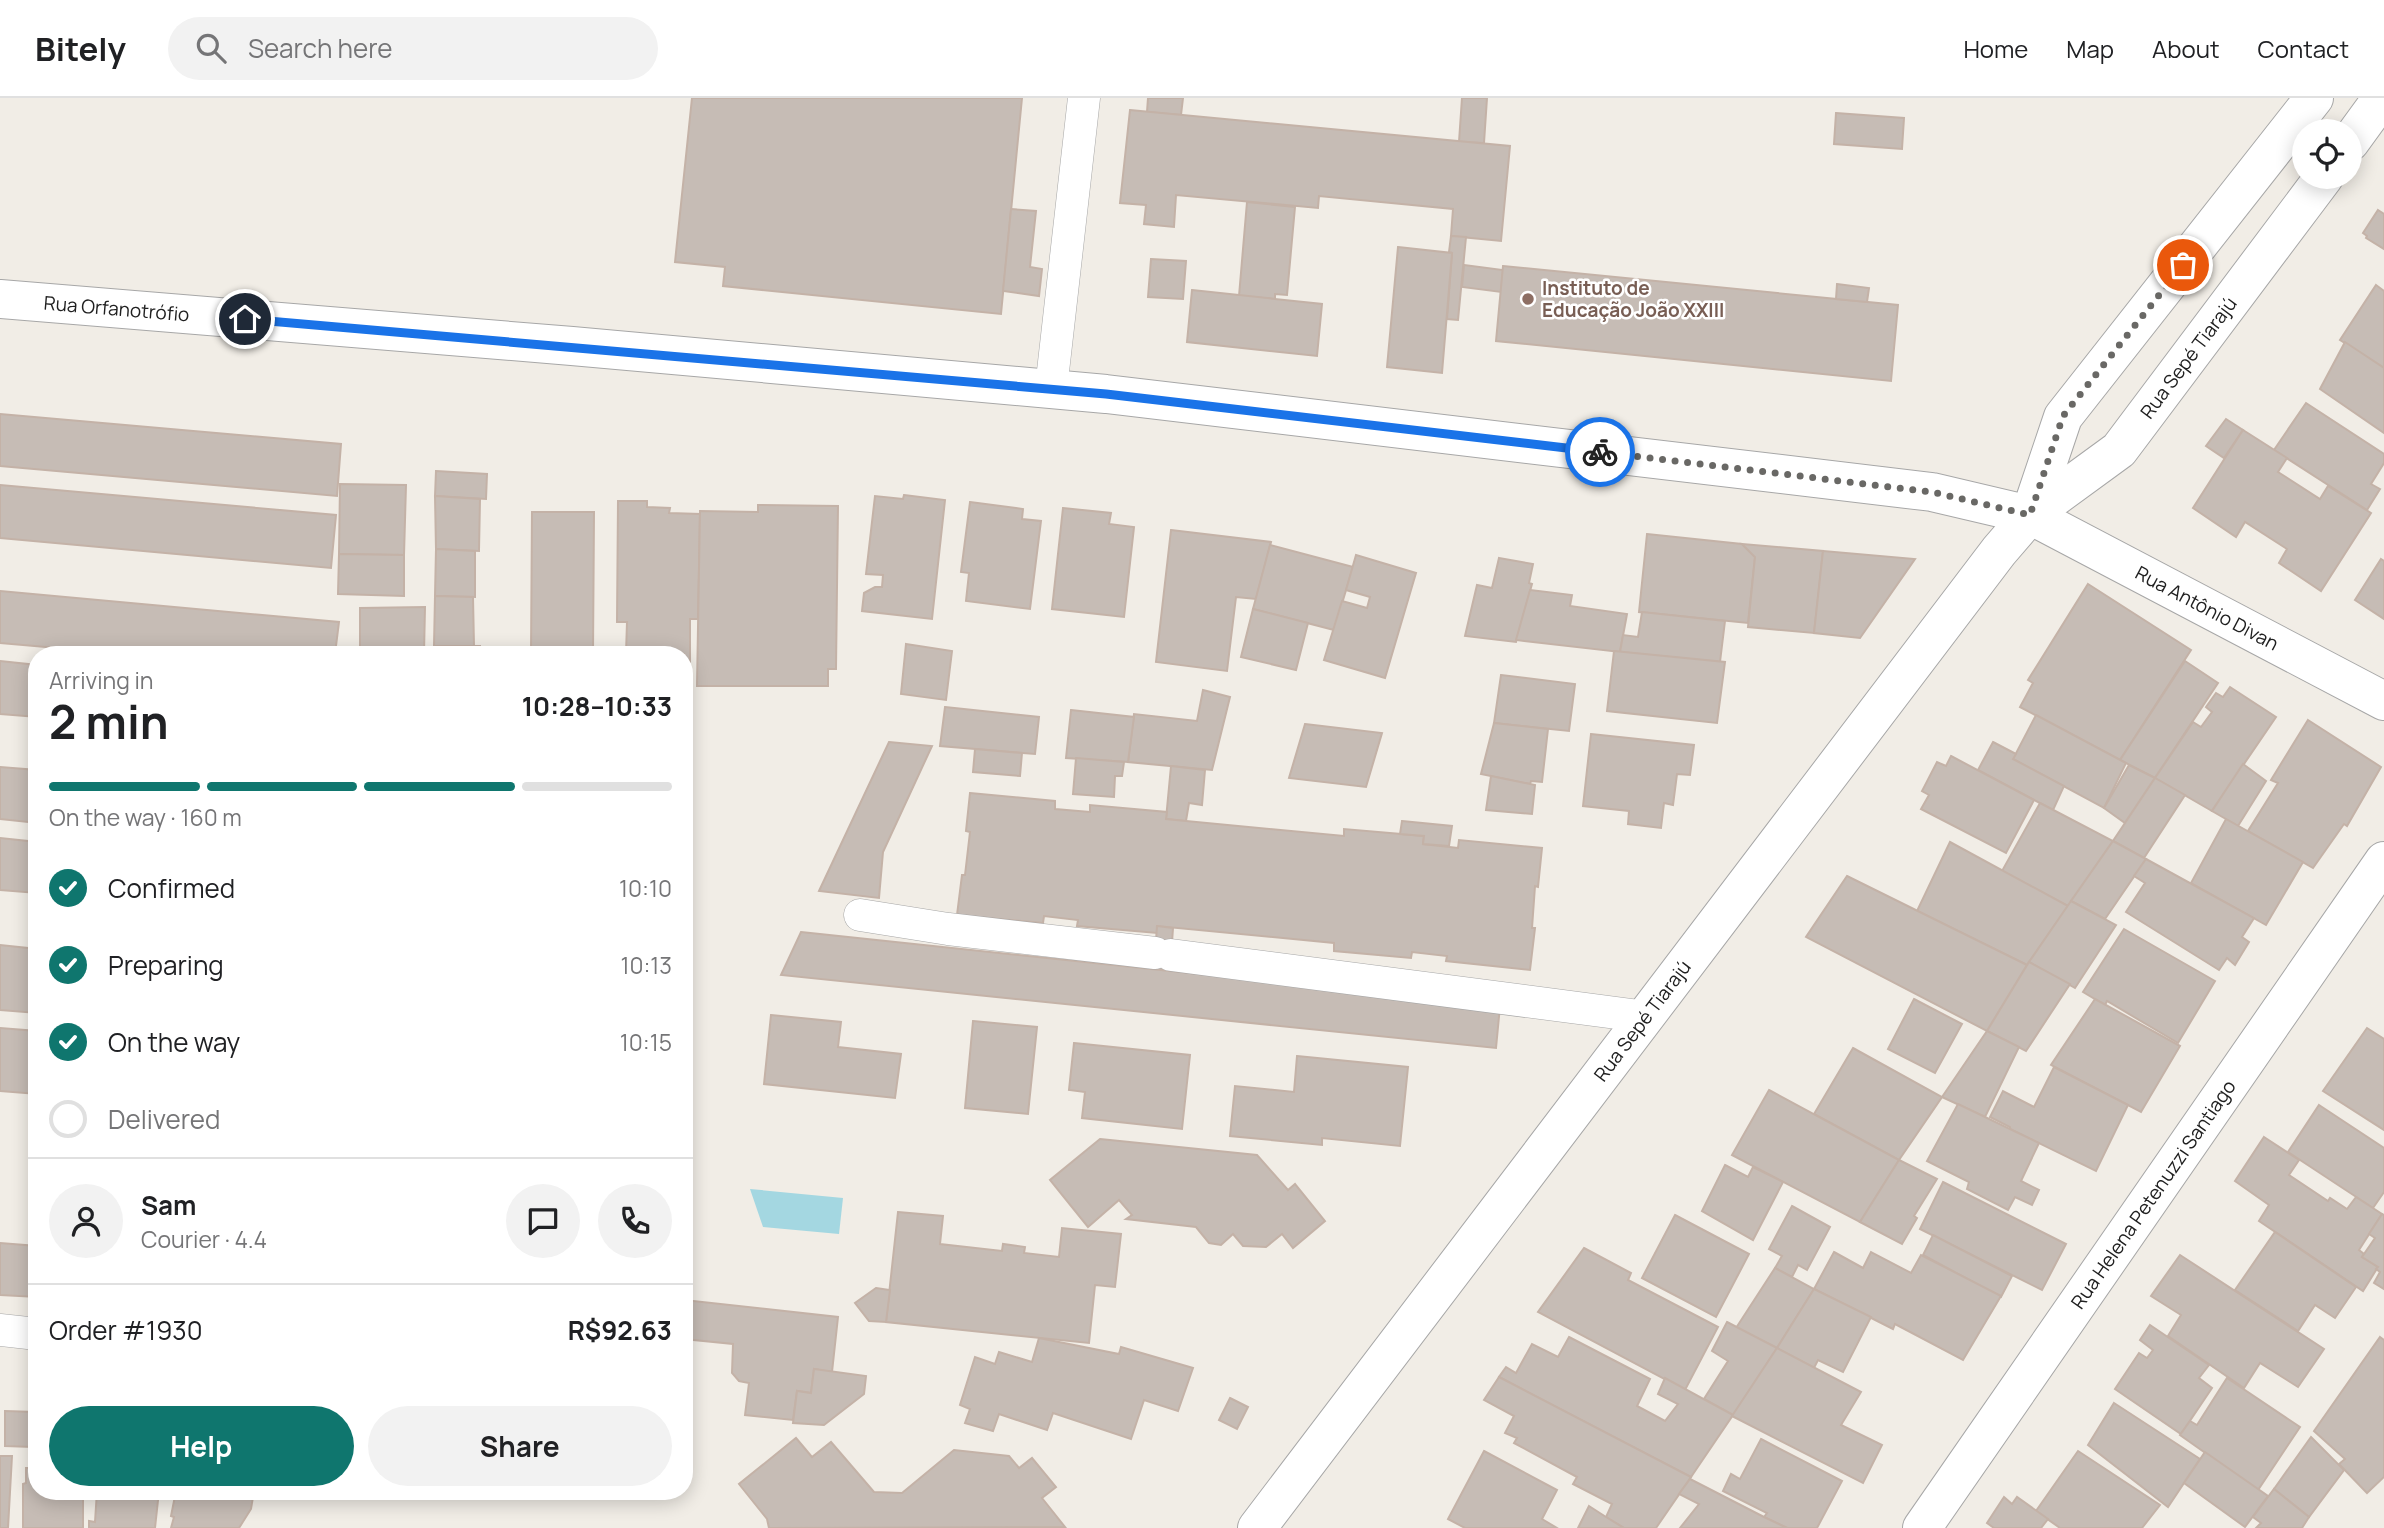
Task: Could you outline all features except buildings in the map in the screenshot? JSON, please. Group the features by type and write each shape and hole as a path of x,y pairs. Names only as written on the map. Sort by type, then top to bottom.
{"street":[{"name":"Rua Sepé Tiarajú","path":"2030,515 2063,416 2314,98"},
{"path":"2362,126 2382,98"},
{"name":"Rua Sepé Tiarajú","path":"1257,1528 1999,551 2030,515 2119,450 2315,189"},
{"name":"Rua Orfanotrófio","path":"0,299 1051,389 1932,492 2030,515"},
{"name":"Rua Antônio Divan","path":"2030,515 2384,701"},
{"name":"Rua Helena Petenuzzi Santiago","path":"1922,1528 2384,861"}],"lane":[{"path":"1051,389 1084,98"},
{"path":"860,915 948,929 1647,1017"},
{"path":"0,1330 28,1333"}],"water":[{"path":"750,1189 843,1198 839,1234 763,1227"}],"way so far":[{"path":"1600,452 1932,492 2030,515 2063,416 2183,265"}],"place":[{"name":"Instituto de Educação João XXIII","path":"1528,299"}],"route":[{"path":"245,319 1106,394 1600,452"}]}
